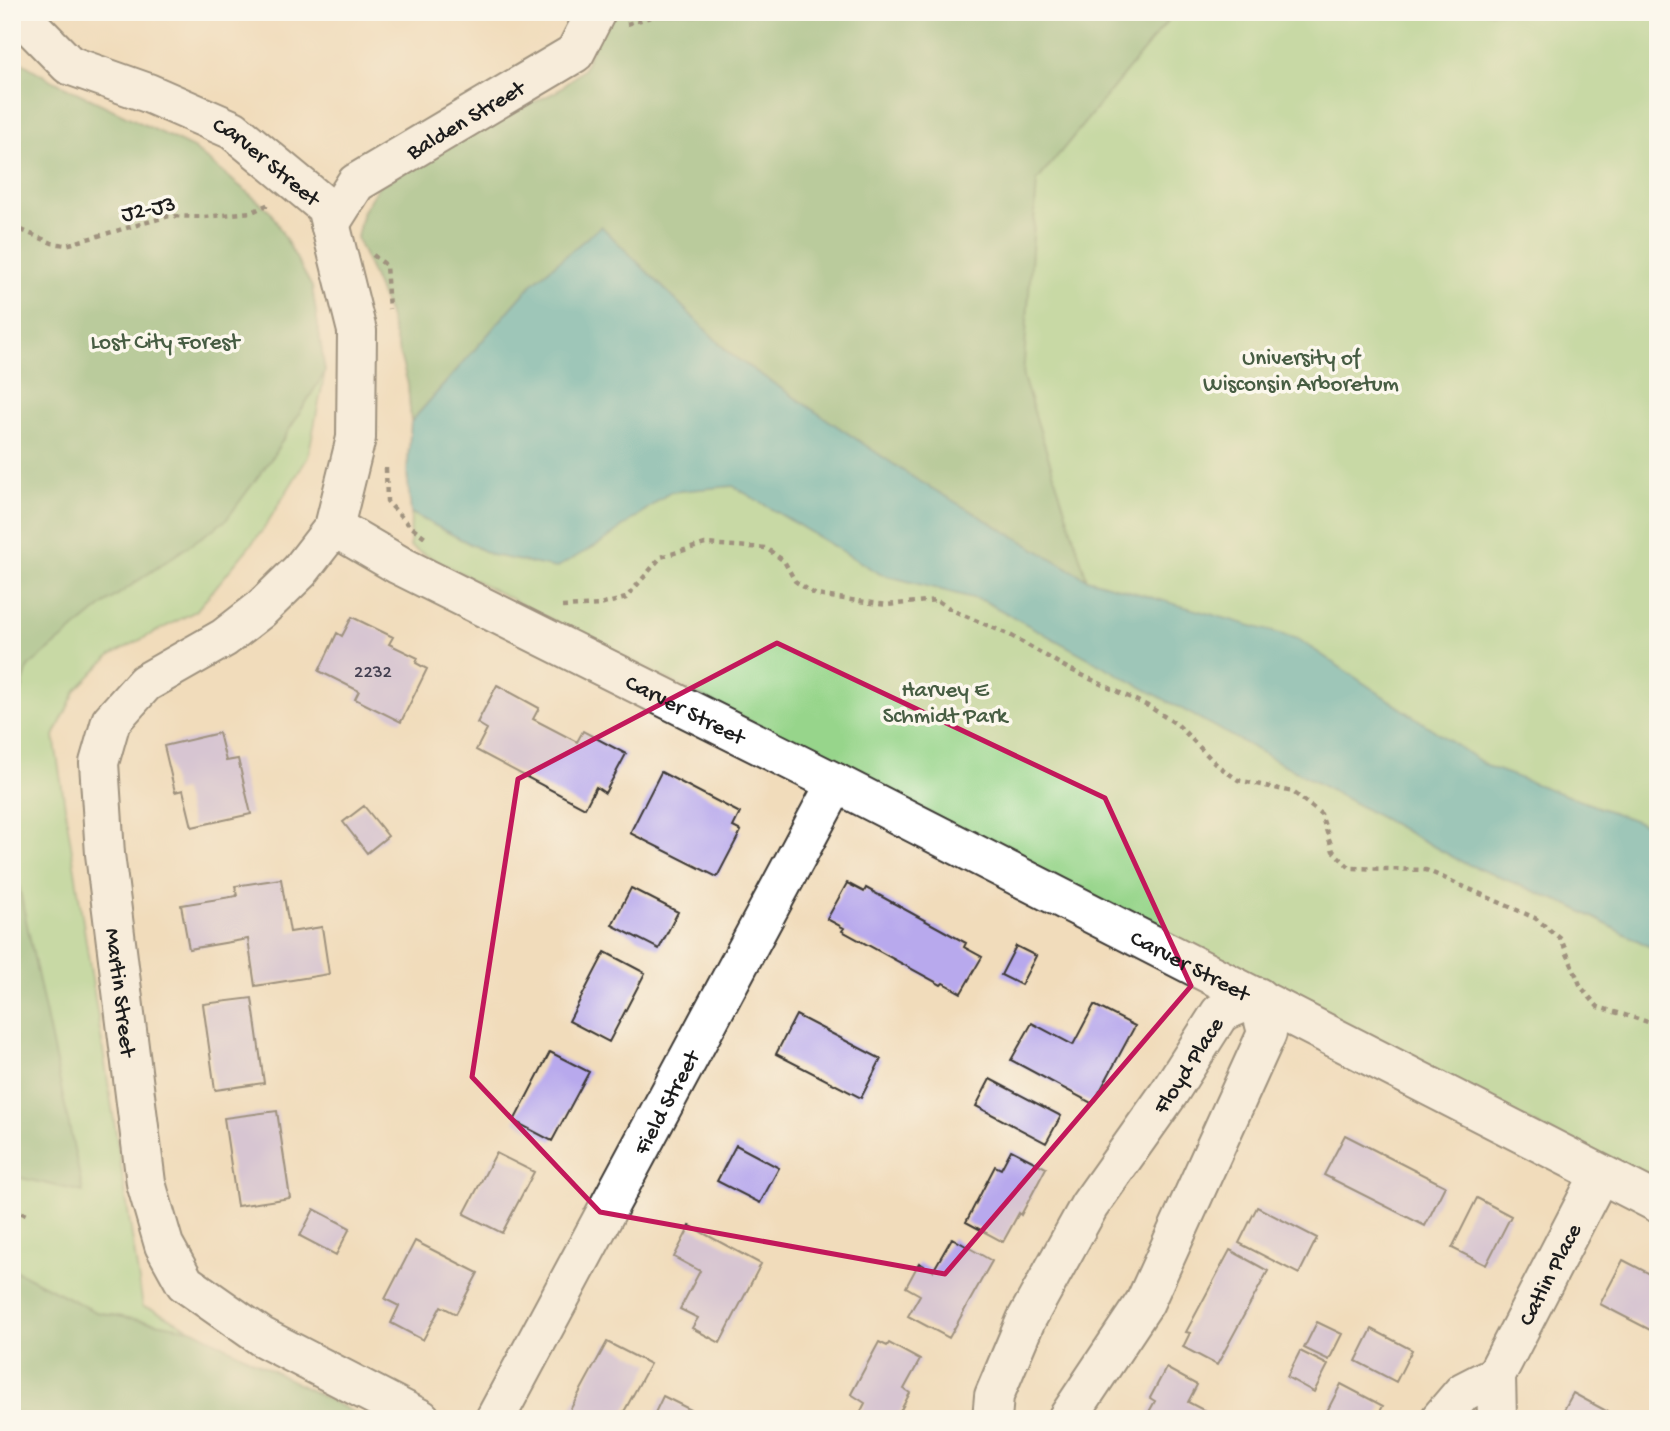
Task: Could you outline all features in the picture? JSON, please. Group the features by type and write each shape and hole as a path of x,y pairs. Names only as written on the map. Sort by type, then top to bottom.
{"street":[{"name":"Carver Street","path":"22,12 22,17 69,65 148,93 233,130 326,207 357,331 356,438 334,527 399,565 836,783 1658,1203"},
{"name":"Balden Street","path":"330,224 356,183 575,52 596,12"},
{"name":"Martin Street","path":"334,527 300,571 260,610 224,638 145,683 111,721 99,762 105,854 146,1183 164,1245 185,1283 262,1337 421,1419"},
{"name":"Field Street","path":"495,1419 836,783"},
{"name":"Floyd Place","path":"992,1419 994,1396 1026,1320 1089,1206 1169,1093 1220,1013 1258,997"},
{"path":"1068,1419 1145,1302 1262,1045 1267,1033 1258,997"},
{"name":"Catlin Place","path":"1497,1419 1496,1376 1600,1174"},
{"path":"1440,1419 1463,1392 1496,1376"}],"path":[{"name":"J2-J3","path":"12,226 52,243 66,245 169,216 204,218 252,212 276,201"},
{"path":"330,224 386,265 390,318"},
{"path":"386,461 387,501 409,525 429,541"},
{"path":"555,606 569,608 600,605 626,598 661,557 705,544 766,548 784,561 794,581 816,594 887,605 936,600 954,611 1010,635 1067,668 1148,706 1178,726 1217,765 1238,780 1293,793 1321,814 1334,851 1350,868 1426,870 1535,918 1562,939 1581,987 1598,1007 1658,1025"},
{"path":"12,1208 26,1215"}],"highlighted area":[{"path":"777,643 1105,798 1191,986 945,1274 600,1212 472,1077 518,779"}],"green space":[{"name":"University of Wisconsin Arboretum","path":"608,12 1658,12 1658,1187 410,547 411,513 407,472 411,422 408,384 388,312 357,238 363,211 484,126 556,92 583,70"},
{"path":"608,12 1175,12 1037,181 1023,377 1087,579 914,478 730,354 601,226 534,282 411,422 408,384 388,312 357,238 363,211 379,185 484,126 556,92 583,70"},
{"path":"12,57 51,80 193,148 270,211 312,287 325,372 308,457 263,530 196,611 111,655 76,690 54,736 143,1307 152,1309 366,1419 12,1419"},
{"name":"Lost City Forest","path":"12,57 51,80 193,148 270,211 312,287 325,372 271,459 226,520 106,603 28,667 12,725"},
{"path":"12,853 83,1192 12,1176"},
{"path":"12,1269 96,1312 194,1330 366,1419 12,1419"}],"water":[{"path":"601,226 730,354 914,478 1087,579 1298,639 1489,767 1658,829 1658,951 1571,906 1462,862 984,601 880,574 733,486 670,492 604,541 556,568 491,555 411,513 407,472 411,422 534,282"}],"building":[{"path":"352,617 393,637 389,644 418,658 416,663 427,669 401,722 355,699 359,691 319,671 337,633 342,636"},
{"path":"497,685 539,708 533,719 577,742 583,731 626,754 605,793 596,787 585,808 476,750 487,729 477,723"},
{"path":"219,733 226,761 238,759 251,814 192,827 183,790 175,792 164,746"},
{"path":"661,772 740,813 733,827 741,831 717,877 630,833"},
{"path":"364,806 388,836 367,853 343,822"},
{"path":"281,879 290,932 322,927 329,974 255,986 248,939 189,949 181,905 237,896 235,886"},
{"path":"847,883 864,892 866,888 966,943 964,947 982,957 961,993 943,983 941,985 842,931 844,928 827,919"},
{"path":"631,888 678,912 659,949 612,925"},
{"path":"1016,946 1036,956 1021,985 1001,975"},
{"path":"605,952 645,973 609,1042 569,1021"},
{"path":"252,998 264,1083 215,1090 203,1004"},
{"path":"1094,1005 1135,1026 1093,1104 1011,1060 1032,1023 1073,1045"},
{"path":"796,1015 881,1059 861,1098 776,1054"},
{"path":"550,1052 589,1072 552,1141 514,1121"},
{"path":"990,1079 1061,1116 1046,1143 976,1106"},
{"path":"277,1111 290,1198 237,1206 224,1118"},
{"path":"1345,1135 1445,1186 1425,1226 1324,1175"},
{"path":"736,1145 779,1168 760,1203 717,1181"},
{"path":"1011,1150 1046,1168 1003,1242 966,1222 995,1166 1001,1169"},
{"path":"496,1153 534,1172 502,1233 464,1214"},
{"path":"1477,1198 1511,1216 1486,1265 1452,1248"},
{"path":"1257,1207 1317,1238 1299,1274 1239,1243"},
{"path":"314,1209 350,1228 336,1255 300,1236"},
{"path":"690,1226 761,1264 720,1343 692,1328 698,1318 680,1309 700,1271 674,1257"},
{"path":"952,1238 992,1261 949,1338 908,1316 920,1295 906,1287 919,1263 933,1271"},
{"path":"415,1241 478,1273 456,1314 441,1306 423,1340 391,1323 399,1306 385,1299"},
{"path":"1230,1250 1268,1271 1217,1365 1183,1347 1190,1333 1186,1332"},
{"path":"1623,1260 1658,1278 1658,1334 1600,1304"},
{"path":"1317,1322 1342,1334 1329,1360 1304,1348"},
{"path":"1372,1329 1412,1350 1396,1382 1356,1361"},
{"path":"607,1342 650,1364 620,1419 586,1419 570,1410"},
{"path":"879,1342 887,1346 889,1343 920,1360 904,1389 910,1393 896,1419 866,1419 859,1415 865,1403 851,1394"},
{"path":"1300,1351 1328,1365 1314,1392 1287,1377"},
{"path":"1166,1368 1197,1385 1188,1402 1211,1414 1209,1419 1145,1419 1155,1401 1150,1398"},
{"path":"1341,1384 1383,1406 1376,1419 1324,1417"},
{"path":"1573,1393 1610,1413 1607,1419 1559,1419"},
{"path":"663,1396 709,1419 652,1419"}],"park label":[{"name":"Harvey E Schmidt Park","path":"945,701"}]}
